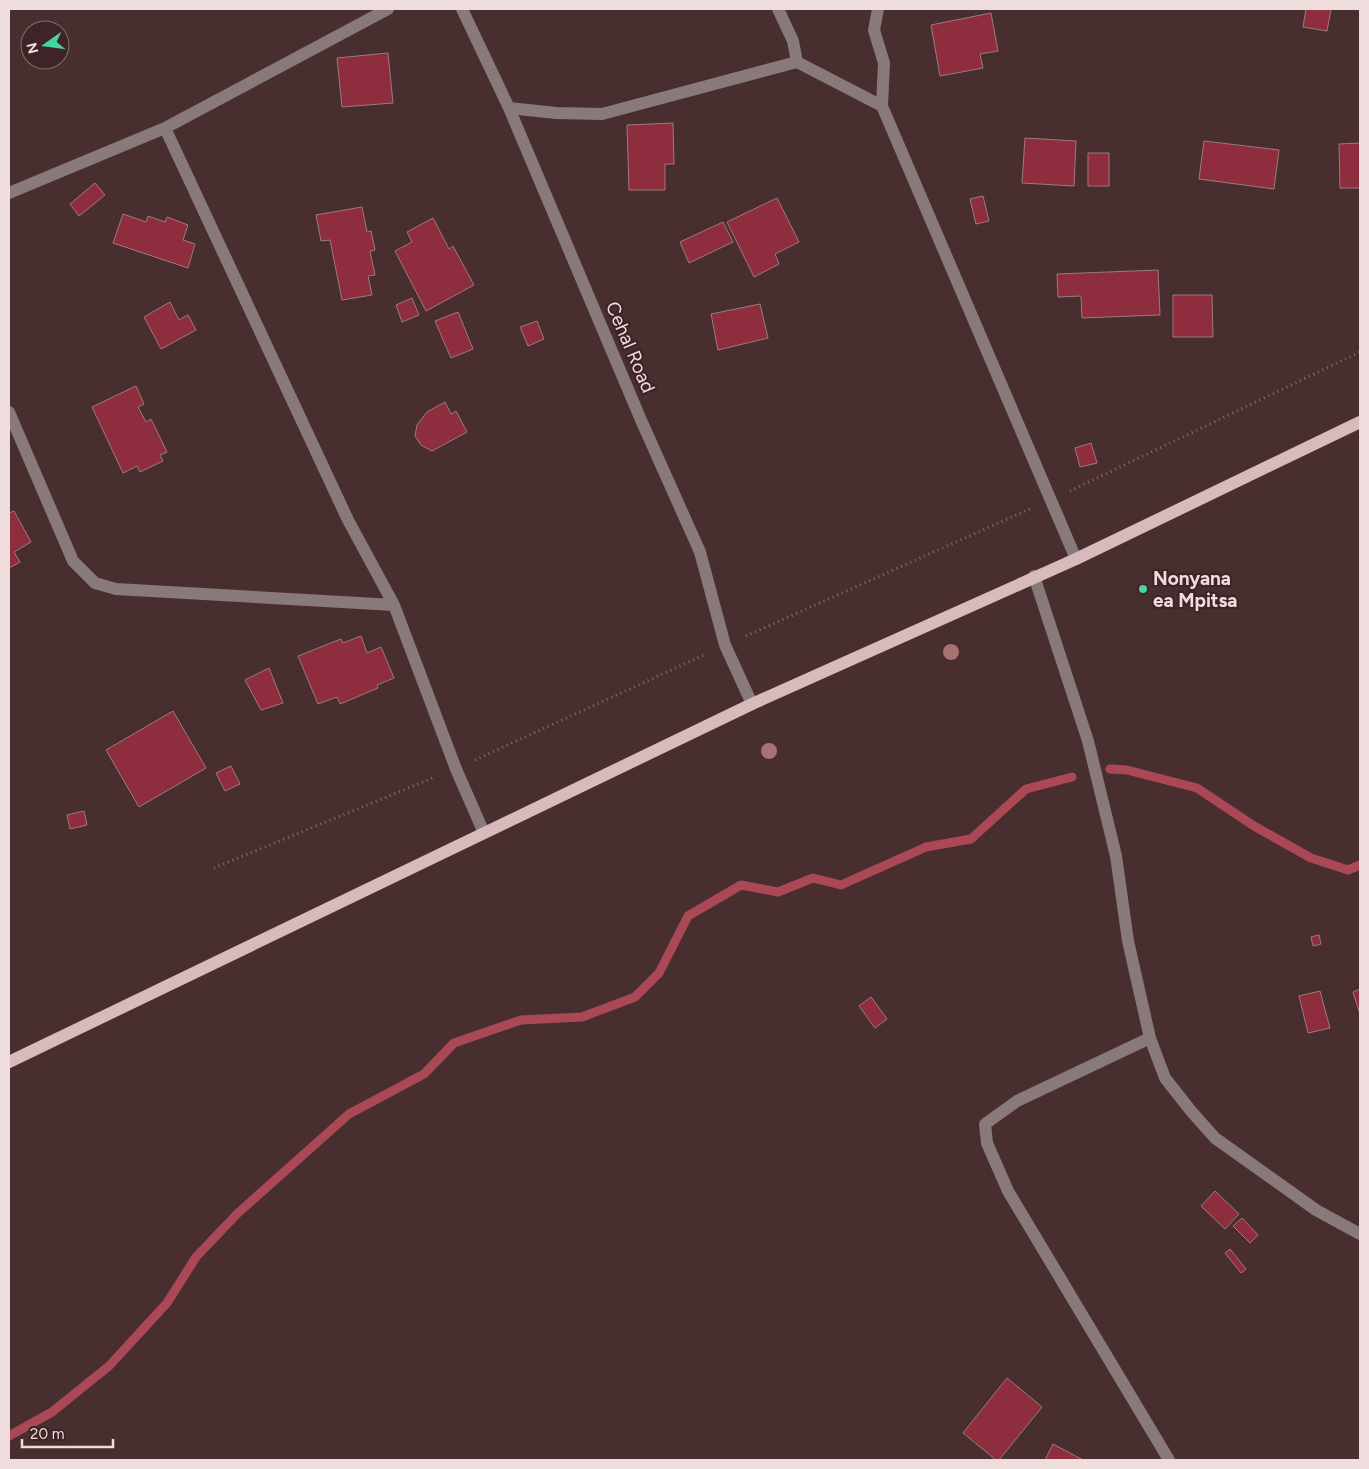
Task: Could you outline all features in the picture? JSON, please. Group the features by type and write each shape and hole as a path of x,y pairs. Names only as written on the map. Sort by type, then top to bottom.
{"main road":[{"path":"9,1062 752,704 1034,576 1076,559 1360,422"}],"street":[{"path":"9,193 165,128 388,9"},
{"name":"Cehal Road","path":"462,9 509,108 641,420 700,552 725,645 752,704"},
{"path":"778,9 793,41 797,62"},
{"path":"878,9 874,30 884,64 882,106 1076,559"},
{"path":"509,108 556,113 602,114 797,62 882,106"},
{"path":"165,128 348,520 394,605 456,769 484,833"},
{"path":"9,412 73,561 96,583 116,589 394,605"},
{"path":"1034,576 1088,741 1116,856 1128,941 1150,1038 1165,1078 1190,1111 1216,1138 1316,1210 1360,1234"},
{"path":"1150,1038 1017,1101 985,1124 988,1143 1008,1191 1169,1460"}],"path":[{"path":"214,868 456,769 725,645 1052,500 1360,352"}],"building":[{"path":"1306,9 1331,9 1327,31 1303,27"},
{"path":"991,13 998,51 980,54 983,68 940,76 931,25"},
{"path":"388,53 393,103 342,107 337,58"},
{"path":"673,123 674,164 665,164 665,190 629,190 627,125"},
{"path":"1025,138 1076,141 1074,186 1022,183"},
{"path":"1204,141 1279,150 1274,189 1199,179"},
{"path":"1360,143 1360,188 1340,188 1339,144"},
{"path":"1088,153 1109,153 1109,186 1088,186"},
{"path":"95,183 105,195 79,216 70,204"},
{"path":"983,196 989,221 976,224 970,199"},
{"path":"777,198 799,242 775,254 779,264 754,277 727,222"},
{"path":"362,207 367,232 371,231 375,250 370,251 375,275 368,276 372,295 342,300 330,240 321,241 316,215"},
{"path":"123,214 146,222 148,216 165,222 167,217 188,225 183,240 195,244 188,268 113,243"},
{"path":"433,218 449,249 453,246 474,285 426,311 395,251 412,242 407,232"},
{"path":"723,222 733,242 689,263 680,242"},
{"path":"1158,270 1160,315 1082,318 1081,296 1058,297 1057,274"},
{"path":"1173,295 1212,295 1213,337 1173,337"},
{"path":"412,298 419,315 402,322 396,305"},
{"path":"170,302 179,320 188,315 196,330 161,349 144,317"},
{"path":"760,304 768,338 718,350 711,314"},
{"path":"458,312 473,349 451,358 435,321"},
{"path":"537,321 544,339 528,346 520,327"},
{"path":"136,386 144,404 138,407 146,422 151,419 167,452 160,455 163,461 140,472 137,466 123,473 92,407"},
{"path":"445,402 451,414 456,411 467,432 432,451 421,445 415,436 417,425 427,412"},
{"path":"1091,443 1097,463 1080,467 1075,448"},
{"path":"14,511 31,542 14,552 20,562 9,568 9,513"},
{"path":"361,636 367,653 381,647 394,678 377,685 378,688 340,704 337,697 318,704 298,656 341,639 343,643"},
{"path":"269,668 283,703 261,710 245,680"},
{"path":"173,711 206,768 139,807 106,750"},
{"path":"231,766 240,784 225,791 216,773"},
{"path":"84,811 87,825 70,829 67,815"},
{"path":"1319,935 1321,944 1313,946 1311,937"},
{"path":"1360,989 1360,1014 1353,992"},
{"path":"1320,991 1330,1028 1308,1033 1299,996"},
{"path":"871,997 887,1019 875,1028 859,1006"},
{"path":"1215,1191 1239,1214 1225,1229 1201,1206"},
{"path":"1242,1218 1258,1235 1250,1243 1233,1226"},
{"path":"1230,1249 1246,1269 1241,1273 1225,1253"},
{"path":"1007,1378 1042,1407 999,1460 996,1460 963,1433"},
{"path":"1053,1444 1083,1460 1045,1460"}],"waterway":[{"path":"1110,769 1127,770 1197,788 1254,826 1311,858 1348,870 1360,865"},
{"path":"9,1436 52,1412 109,1366 167,1303 196,1257 237,1214 349,1114 424,1074 454,1043 521,1020 582,1017 635,997 659,973 688,916 741,885 778,892 813,878 841,885 926,847 971,839 1026,789 1072,777"}],"place":[{"name":"Nonyana ea Mpitsa","path":"1143,589"}]}
